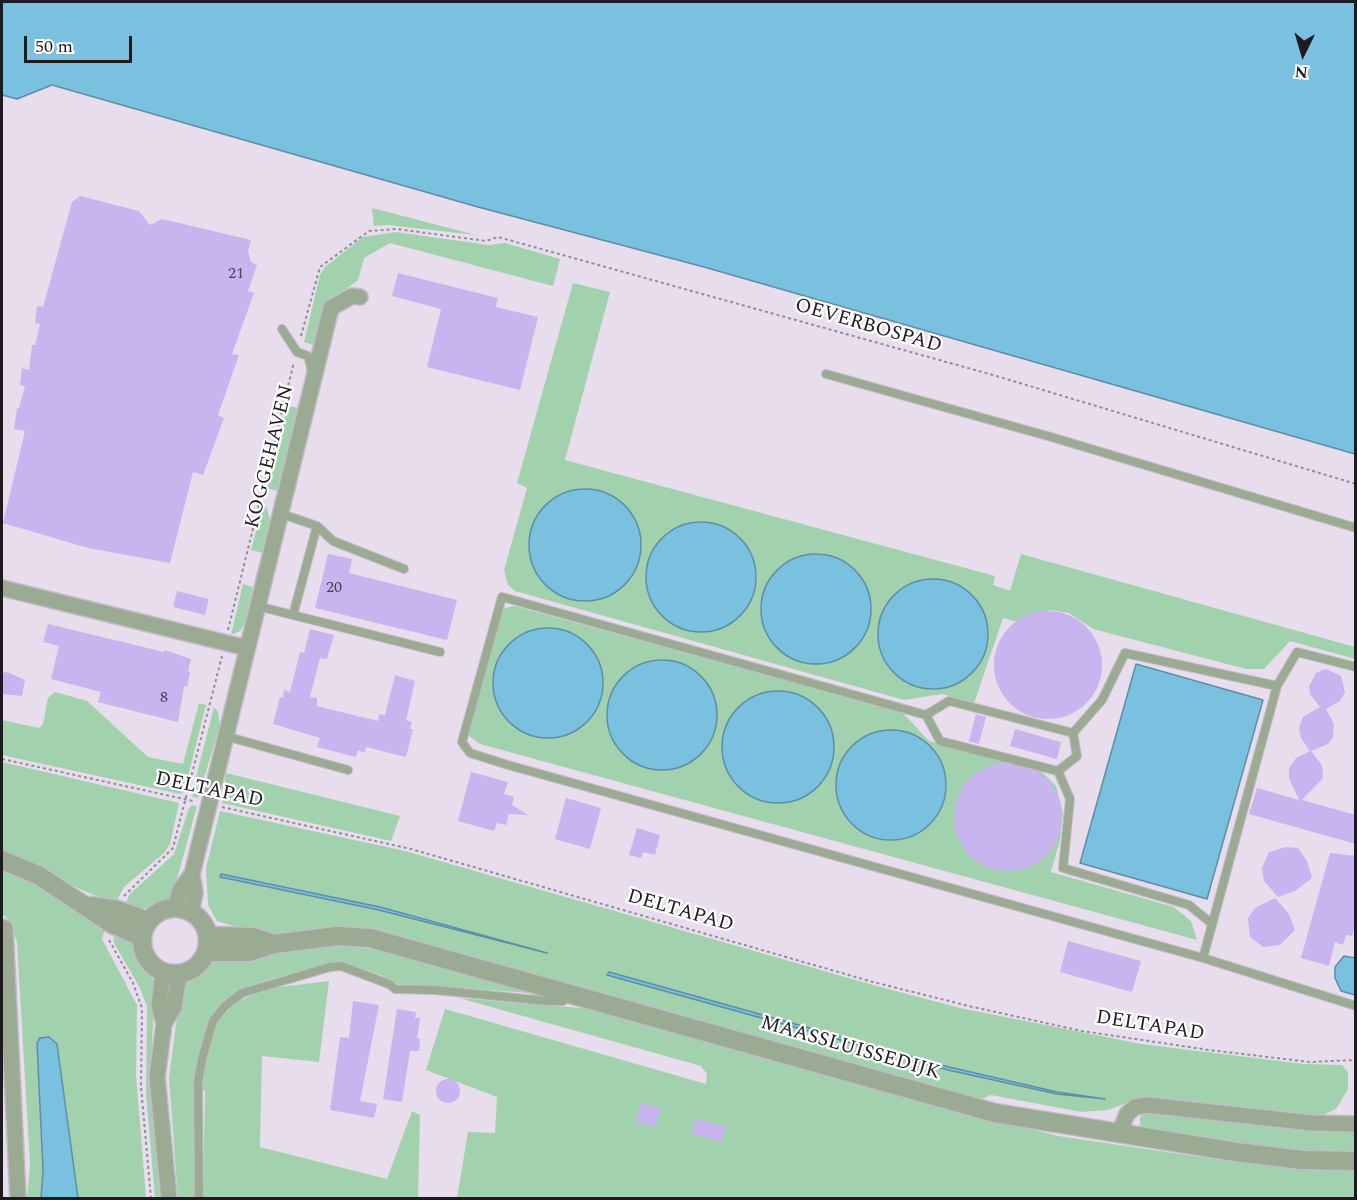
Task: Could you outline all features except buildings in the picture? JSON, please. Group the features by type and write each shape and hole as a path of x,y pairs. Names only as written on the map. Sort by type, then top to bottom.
{"street":[{"name":"KOGGEHAVEN","path":"183,910 195,893 192,874 331,308 352,296 360,297"},
{"path":"2,588 247,648"},
{"path":"2,860 38,875 85,905 145,929"},
{"path":"183,910 200,920 207,944 199,964 171,974 152,966 144,956 145,929 157,913 183,910"},
{"path":"2,927 5,928 18,1198"},
{"name":"MAASSLUISSEDIJK","path":"207,944 253,937 274,944 337,936 370,938 995,1113 1302,1160 1356,1161"},
{"path":"169,1198 157,1077 164,1024 159,1005 171,974"},
{"path":"1119,1133 1127,1114 1135,1107 1147,1105 1312,1123 1356,1124"}],"lane":[{"path":"282,328 297,352 308,356 313,374"},
{"path":"826,374 1051,437 1356,528"},
{"path":"279,513 317,526 333,541 404,569"},
{"path":"293,615 317,526"},
{"path":"1058,771 940,741 926,715 502,597 462,742 470,753 508,765 1203,958 1356,1006"},
{"path":"257,606 440,652"},
{"path":"1203,958 1277,686 1297,652 1356,667"},
{"path":"1073,733 1102,700 1125,653 1277,686"},
{"path":"926,715 949,701 1073,733"},
{"path":"1058,771 1077,756 1073,733"},
{"path":"225,736 348,770"},
{"path":"1058,771 1070,799 1063,868 1189,905 1212,924"},
{"name":"MAASSLUISSEDIJK","path":"199,1198 198,1082 202,1059 213,1021 225,1006 242,993 330,967 341,966 388,984 395,989 435,990 547,1001 563,1001 573,994"}],"path":[{"name":"OEVERBOSPAD","path":"297,352 320,267 369,231 397,229 486,241 498,237 993,375 1356,484"},
{"path":"151,1198 141,1088 142,1008 133,983 109,943 108,933 125,893 173,848 297,352"},
{"name":"DELTAPAD","path":"2,759 411,849 873,982 973,1007 1082,1030 1209,1050 1310,1062 1356,1060"}],"green space":[{"path":"372,208 476,235 388,225 374,226"},
{"path":"396,232 489,245 505,243 560,259 553,286 390,243 364,258 358,280 325,305 316,346 304,342 320,275 325,267 363,237"},
{"path":"573,283 610,292 565,460 995,576 993,585 1010,591 1021,554 1355,647 1355,659 1290,641 1264,669 1246,669 1093,629 1069,613 1050,610 1031,614 1018,622 1003,618 974,703 942,694 904,700 515,591 508,585 504,570 527,488 517,483","holes":["576,490 600,491 619,500 632,515 639,530 641,550 634,573 613,593 594,600 570,599 552,590 538,575 530,552 532,528 542,510 557,497","698,521 719,524 740,537 752,554 757,575 755,591 748,606 737,619 723,628 694,631 670,623 650,597 646,572 651,552 664,535 686,523","821,553 839,558 858,572 869,592 871,616 863,638 847,655 839,659 811,664 797,661 771,641 763,624 761,601 767,583 778,568 798,556","918,581 957,585 974,598 985,617 988,638 982,659 969,677 946,688 924,689 907,684 890,670 880,650 878,629 884,608 898,591"]},
{"path":"288,406 299,408 277,491 267,488"},
{"path":"263,505 267,508 270,520 262,553 251,550"},
{"path":"243,584 253,587 244,625 240,631 231,635"},
{"path":"514,606 902,712 929,741 993,759 1017,759 1037,767 1056,786 1063,813 1060,840 1051,872 1174,907 1191,921 1197,940 480,744 468,735 499,609","holes":["551,628 572,634 590,647 597,657 603,688 597,709 583,726 560,737 532,736 500,711 494,697 494,669 513,640 533,630","663,659 688,666 704,679 715,697 717,712 714,735 705,750 663,770 623,754 611,736 607,716 614,688 629,670 651,660","778,691 805,698 820,710 831,731 833,750 827,773 815,788 794,800 779,802 756,798 734,781 722,753 722,741 745,701 763,693","890,730 913,734 929,745 944,768 947,787 941,809 926,827 909,837 890,840 871,836 852,823 840,804 836,785 845,755 852,746 871,733"]},
{"path":"55,692 87,701 148,757 183,764 199,703 206,705 184,792 180,794 2,755 2,720 39,728 43,724 48,698"},
{"path":"214,707 218,712 220,725 198,798 193,797 192,793"},
{"path":"2,762 179,803 170,844 164,853 124,887 115,904 73,886 41,867 2,853"},
{"path":"226,773 400,816 391,841 222,803"},
{"path":"192,805 197,806 173,894 165,903 153,909 124,906 130,894 174,854"},
{"path":"220,811 405,851 960,1008 1141,1044 1304,1064 1342,1065 1348,1072 1348,1089 1336,1109 1318,1117 1140,1098 1108,1110 1081,1112 991,1095 980,1100 435,947 356,930 259,934 217,921 208,905 206,868"},
{"path":"2,871 28,881 106,926 102,939 137,1005 136,1075 146,1198 78,1198 57,1044 37,1040 43,1187 41,1198 27,1198 30,1164 17,942 8,920 2,913"},
{"path":"113,933 132,940 155,984 150,1083 160,1198 155,1198 146,1094 147,1007 140,988 114,943"},
{"path":"340,946 391,951 531,993 397,984 381,975 346,964 274,978 242,989 217,1011 205,1031 194,1084 195,1198 178,1198 169,1078 180,993 184,984 214,960"},
{"path":"329,981 319,1062 262,1056 260,1147 387,1179 412,1111 420,1115 418,1198 203,1198 205,1092 201,1086 208,1046 217,1021 237,1002 263,989"},
{"path":"459,998 593,1009 802,1069 1058,1136 1235,1162 1355,1170 1355,1198 457,1198 468,1132 495,1133 497,1097 426,1070 445,1009 706,1084 707,1074 701,1066"},
{"path":"1144,1112 1320,1132 1355,1132 1355,1153 1268,1148 1147,1130 1140,1125 1140,1117"}],"water":[{"path":"2,2 1355,2 1355,454 704,267 478,207 52,85 17,99 2,95"},
{"path":"585,489 606,493 624,506 637,524 641,545 637,566 624,584 606,597 585,601 564,597 546,584 533,566 529,545 533,524 546,506 564,493"},
{"path":"701,522 722,526 740,538 752,556 756,577 752,598 740,616 722,628 701,632 680,628 662,616 650,598 646,577 650,556 662,538 680,526"},
{"path":"816,554 837,558 855,570 867,588 871,609 867,630 855,648 837,660 816,664 795,660 777,648 765,630 761,609 765,588 777,570 795,558"},
{"path":"933,579 954,583 972,595 984,613 988,634 984,655 972,673 954,685 933,689 912,685 894,673 882,655 878,634 882,613 894,595 912,583"},
{"path":"548,628 569,632 587,644 599,662 603,683 599,704 587,722 569,734 548,738 527,734 509,722 497,704 493,683 497,662 509,644 527,632"},
{"path":"662,660 683,664 701,676 713,694 717,715 713,736 701,754 683,766 662,770 641,766 623,754 611,736 607,715 611,694 623,676 641,664"},
{"path":"1136,664 1263,700 1207,899 1080,863"},
{"path":"778,691 799,695 817,708 830,726 834,747 830,768 817,786 799,799 778,803 757,799 739,786 726,768 722,747 726,726 739,708 757,695"},
{"path":"891,730 912,734 930,746 942,764 946,785 942,806 930,824 912,836 891,840 870,836 852,824 840,806 836,785 840,764 852,746 870,734"},
{"path":"221,874 380,907 547,953 379,910 220,877"},
{"path":"1344,956 1355,958 1355,995 1341,991 1335,978 1335,967"},
{"path":"609,972 949,1067 1057,1092 1105,1099 1057,1094 948,1070 607,975"},
{"path":"49,1037 57,1044 78,1198 41,1198 43,1170 37,1043 40,1038"}]}
